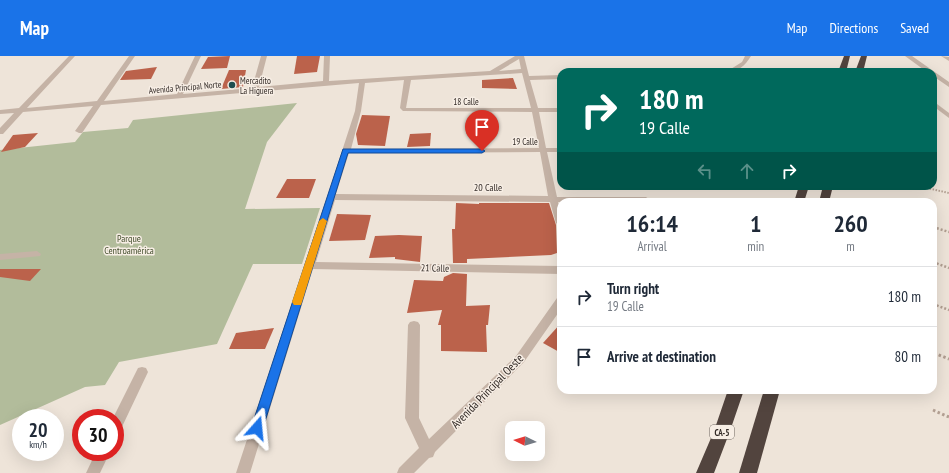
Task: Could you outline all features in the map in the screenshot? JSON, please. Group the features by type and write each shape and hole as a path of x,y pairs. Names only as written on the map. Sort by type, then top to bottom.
{"highway":[{"path":"843,68 847,56"},
{"path":"861,68 864,56"},
{"name":"CA-5","path":"705,473 735,394"},
{"path":"748,473 771,394"}],"street":[{"path":"0,132 72,56"},
{"path":"79,131 132,56"},
{"path":"179,96 198,56"},
{"path":"255,90 264,56"},
{"path":"326,83 327,56"},
{"path":"520,56 535,110 542,151 557,211"},
{"name":"Avenida Principal Norte","path":"491,73 520,56"},
{"path":"736,68 744,63 748,56"},
{"path":"908,56 925,68"},
{"path":"944,56 949,59"},
{"name":"Avenida Principal Norte","path":"0,112 326,83 491,73 557,77"},
{"path":"937,74 949,75"},
{"path":"937,77 949,85"},
{"name":"18 Calle","path":"408,78 403,108 405,110 557,110"},
{"path":"242,473 346,151 358,111 362,81"},
{"path":"937,106 949,116"},
{"name":"19 Calle","path":"346,151 557,150"},
{"name":"20 Calle","path":"331,197 557,199"},
{"name":"21 Calle","path":"309,265 557,270"},
{"name":"Avenida Principal Oeste","path":"404,473 428,452 520,359 557,307"},
{"path":"414,325 412,418 428,452"},
{"path":"124,409 142,372"},
{"path":"93,473 99,461"}],"lane":[{"path":"0,257 37,254"}],"path":[{"path":"936,190 949,193"},
{"path":"937,228 949,232"},
{"path":"937,264 949,268"},
{"path":"937,306 949,310"},
{"path":"937,354 949,359"},
{"path":"933,410 949,418"}],"green space":[{"name":"Parque Centroamérica","path":"297,103 267,142 245,209 320,208 302,264 253,264 217,344 119,362 105,385 85,387 36,409 12,409 12,420 0,425 0,150 75,142 83,132 128,128 133,120"}],"building":[{"path":"230,56 227,68 201,69 208,57"},
{"path":"297,56 320,56 317,72 294,74"},
{"path":"157,67 151,79 120,80 126,71"},
{"path":"229,70 246,70 243,87 221,89"},
{"path":"513,78 517,89 482,88 482,80"},
{"path":"362,115 390,116 385,146 358,145 356,134"},
{"path":"38,133 25,147 1,152 13,135"},
{"path":"431,133 430,146 407,147 410,134"},
{"path":"287,179 316,179 309,198 276,198"},
{"path":"456,203 549,203 556,225 557,253 551,255 467,259 467,263 453,263 452,229 455,229"},
{"path":"337,214 371,215 365,240 329,241"},
{"path":"375,236 422,236 420,262 395,259 395,257 369,258"},
{"path":"0,269 41,269 30,281 0,277"},
{"path":"453,273 467,274 466,306 490,305 488,325 486,325 487,352 441,351 441,325 438,325 442,310 407,313 414,280 443,281 444,277"},
{"path":"557,327 557,351 543,343"},
{"path":"274,328 265,349 229,349 236,333"}],"slow traffic":[{"path":"297,302 323,221"}],"place":[{"name":"Mercadito La Higuera","path":"232,85"}],"route":[{"path":"257,428 346,151 482,151"}]}
